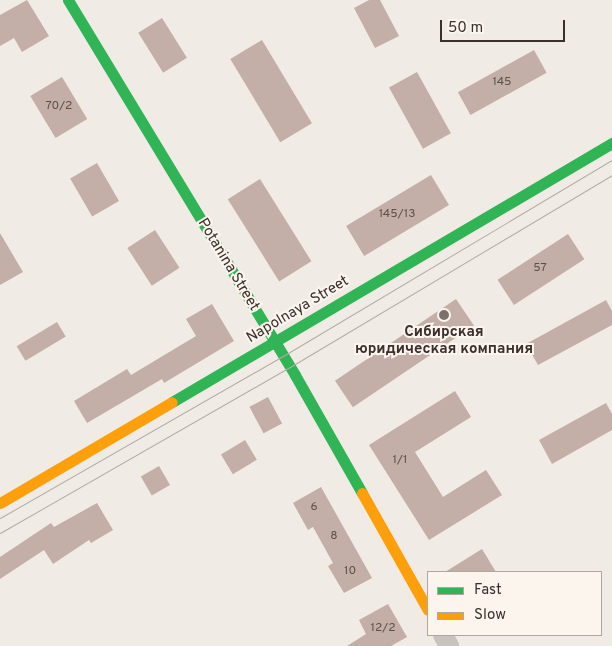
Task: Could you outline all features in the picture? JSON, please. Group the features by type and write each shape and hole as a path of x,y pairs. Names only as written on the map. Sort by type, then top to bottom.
{"street":[{"name":"Potanina Street","path":"68,0 274,341 427,608"},
{"name":"Napolnaya Street","path":"0,503 612,143"}],"building":[{"path":"27,0 49,36 22,52 14,38 0,46 0,15"},
{"path":"369,0 380,0 399,36 375,48 354,8"},
{"path":"162,18 187,58 163,73 138,33"},
{"path":"262,40 312,123 280,142 230,59"},
{"path":"534,50 547,73 471,115 458,92"},
{"path":"417,72 451,133 423,149 389,88"},
{"path":"62,77 87,119 56,138 30,96"},
{"path":"97,163 119,201 92,217 70,179"},
{"path":"431,175 449,205 364,256 346,226"},
{"path":"260,179 311,261 279,281 228,199"},
{"path":"155,230 180,268 152,286 127,248"},
{"path":"0,233 23,272 0,285"},
{"path":"568,234 584,259 514,305 498,280"},
{"path":"456,299 474,326 353,407 335,381"},
{"path":"606,300 612,311 612,325 538,365 526,344"},
{"path":"212,304 234,341 164,383 162,379 87,423 74,401 127,369 131,375 196,336 186,319"},
{"path":"57,322 66,337 25,361 17,346"},
{"path":"455,391 471,417 415,452 443,497 486,470 502,495 429,540 369,445"},
{"path":"268,397 282,423 264,433 249,407"},
{"path":"606,403 612,414 612,430 552,464 539,440"},
{"path":"245,440 257,460 233,474 221,454"},
{"path":"159,466 170,485 152,496 141,476"},
{"path":"321,487 372,578 344,593 328,566 333,563 313,527 308,530 293,503"},
{"path":"97,503 113,530 91,543 89,540 53,564 44,550 0,579 0,557 51,523 54,527"},
{"path":"482,549 495,571 447,571"},
{"path":"388,604 407,637 391,646 347,646 366,634 359,620"}],"tram line":[{"path":"0,518 283,356 612,160"},
{"path":"0,533 290,367 612,175"}],"traffic: fast":[{"path":"68,0 295,375 362,493"},
{"path":"172,402 612,143"}],"traffic: slow":[{"path":"0,503 172,402"},
{"path":"362,493 427,608"}],"place":[{"name":"Сибирская юридическая компания","path":"444,315"}]}
